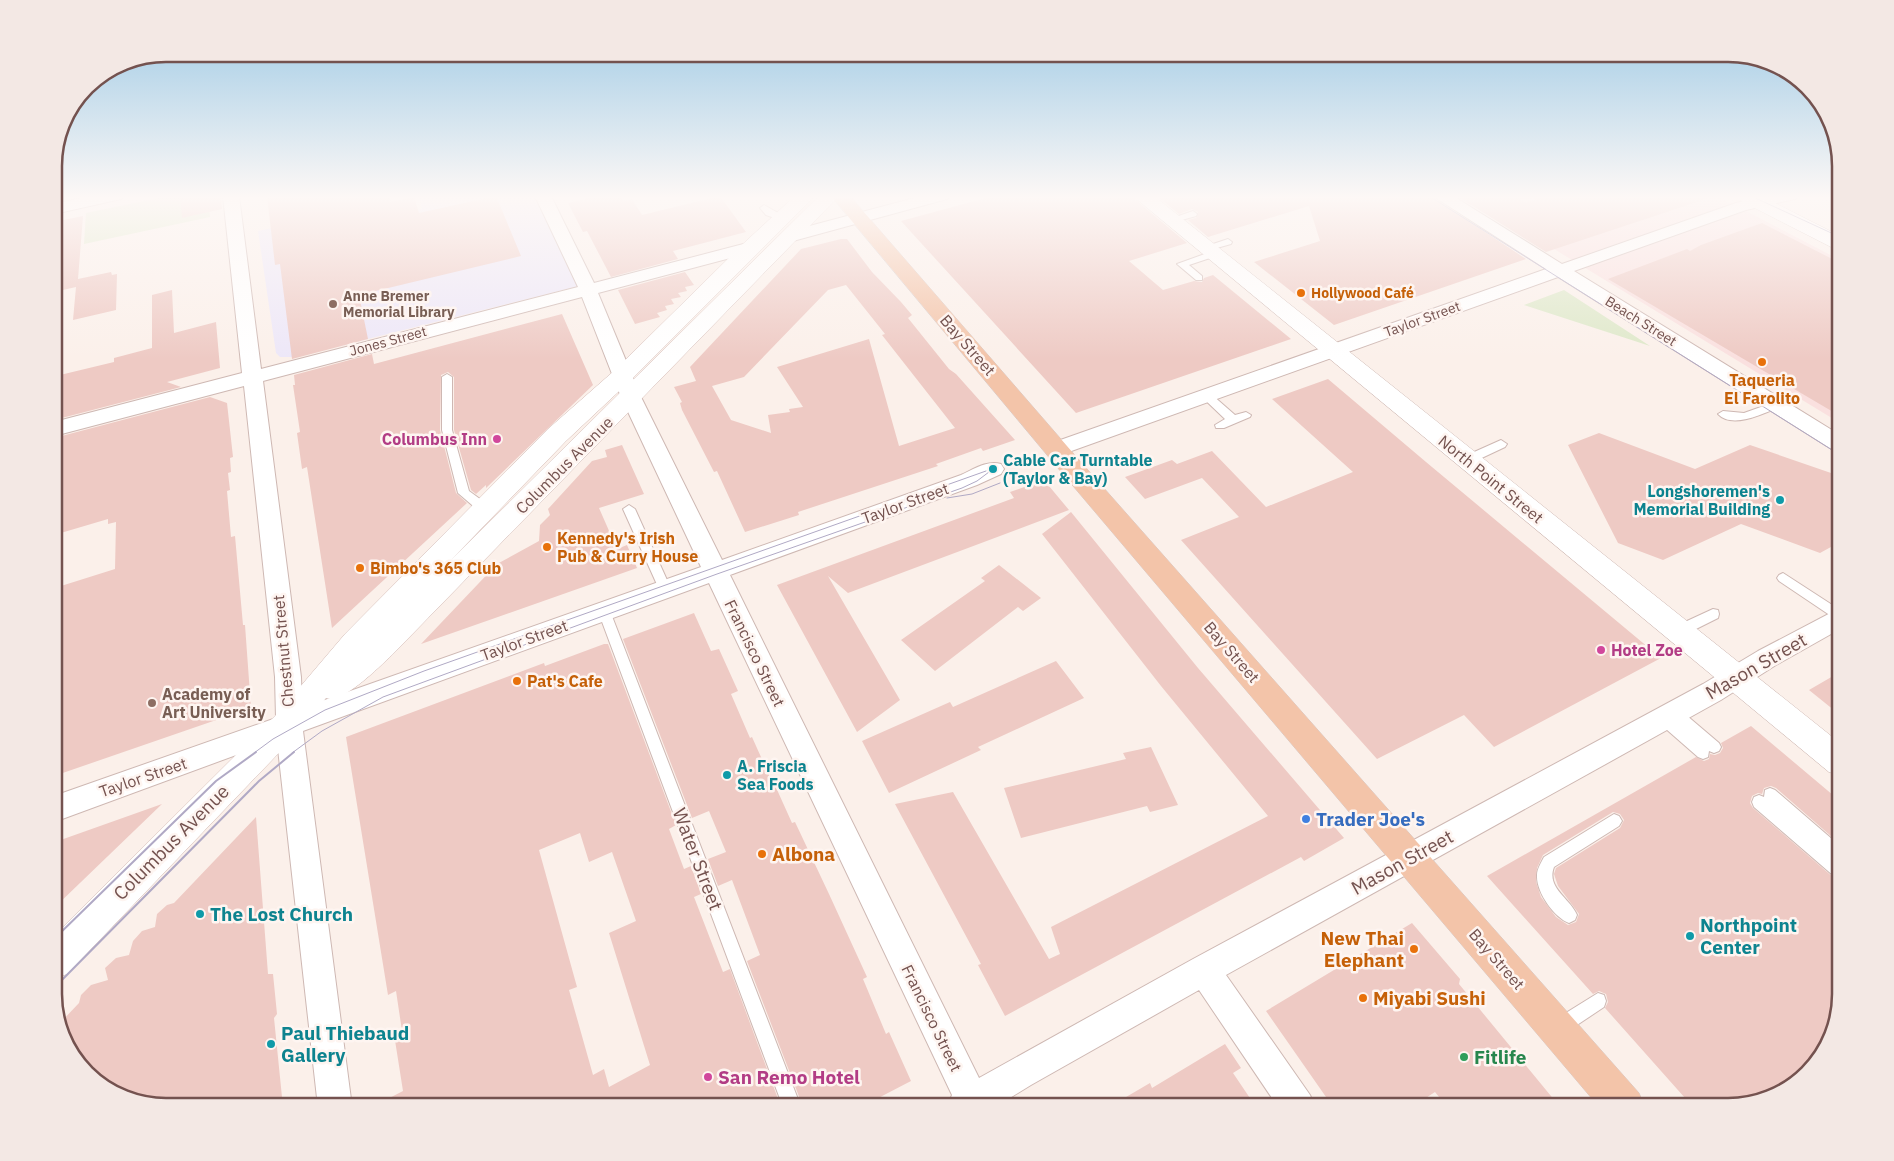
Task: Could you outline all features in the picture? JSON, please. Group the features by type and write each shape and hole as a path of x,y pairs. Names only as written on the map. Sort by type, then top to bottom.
{"main road":[{"name":"Columbus Avenue","path":"288,724 382,647 627,386 747,250"},
{"name":"Columbus Avenue","path":"63,952 288,724 355,642 557,435 627,386 765,250"},
{"name":"Bay Street","path":"886,250 1617,1098"},
{"name":"North Point Street","path":"1218,250 1333,351 1832,755"}],"street":[{"name":"Chestnut Street","path":"237,250 288,677 288,724 333,1098"},
{"name":"Francisco Street","path":"569,250 627,386 967,1098"},
{"name":"Jones Street","path":"63,427 738,250"},
{"name":"Beach Street","path":"1528,250 1831,440"},
{"name":"Taylor Street","path":"1056,449 1616,250"},
{"name":"Taylor Street","path":"63,805 211,754 288,724 969,480 993,469"},
{"name":"Mason Street","path":"983,1098 1019,1073 1669,716 1832,622"},
{"path":"1204,970 1292,1098"}],"lane":[{"path":"1199,278 1182,264 1211,250"},
{"path":"447,377 447,430 464,493 476,502 482,511"},
{"path":"1207,396 1232,419"},
{"path":"1723,414 1746,417 1775,404"},
{"path":"1220,425 1246,414"},
{"path":"1467,460 1501,444"},
{"path":"630,510 665,589"},
{"path":"1783,578 1832,611"},
{"name":"Water Street","path":"604,611 789,1098"},
{"path":"1679,631 1713,614"},
{"path":"1669,716 1709,750"},
{"path":"1832,850 1765,798 1832,864"},
{"path":"1569,915 1550,895 1546,887 1545,867 1549,862 1614,822"},
{"path":"1557,1028 1598,1000"}],"shaded area":[{"path":"261,250 561,250 579,286 296,357 280,357 276,353"},
{"path":"1556,250 1821,250 1831,255 1831,418"}],"green space":[{"path":"1564,290 1650,346 1524,305"}],"building":[{"path":"63,250 80,250 78,279 111,272 112,275 117,274 116,310 73,320 76,287 63,290"},
{"path":"273,250 519,250 521,256 359,295 368,339 292,359 280,264 275,265"},
{"path":"597,250 676,250 673,251 678,259 611,277"},
{"path":"800,250 855,250 872,272 912,315 908,318 949,369 956,374 1015,440 983,451 981,448 936,464 938,466 798,512 799,515 745,532 717,471 714,472 682,410 680,403 682,402 674,387 696,381 690,367","holes":["846,285 885,334 882,335 955,428 899,446 869,339 777,367 803,407 789,409 790,412 768,415 771,433 731,420 712,386 744,377 828,290"]},
{"path":"928,250 1164,250 1129,261 1163,290 1194,281 1202,282 1204,278 1213,275 1291,339 1076,413"},
{"path":"1291,250 1513,250 1526,259 1334,325 1254,262"},
{"path":"1684,250 1815,250 1831,258 1831,411 1608,279"},
{"path":"685,272 694,285 685,287 687,291 678,293 681,297 671,299 674,304 665,306 667,310 657,313 660,317 635,324 618,290"},
{"path":"172,290 174,333 216,322 220,368 167,382 181,387 63,418 63,374 114,362 114,358 152,348 152,295"},
{"path":"562,314 593,385 486,488 486,485 476,494 471,490 454,430 454,377 448,372 441,375 440,430 456,493 467,503 332,628 307,467 302,469 297,433 300,432 293,385 295,385 294,375 372,354 374,364"},
{"path":"1328,379 1661,658 1494,747 1464,715 1377,759 1181,540 1239,517 1202,478 1145,499 1125,477 1172,460 1177,464 1212,451 1266,507 1353,472 1272,399"},
{"path":"210,397 227,403 233,457 230,458 231,472 228,473 230,490 227,491 231,537 235,536 243,625 245,625 251,708 63,773 63,585 115,569 116,522 108,524 108,519 63,532 63,436"},
{"path":"1599,433 1695,469 1750,445 1831,473 1831,547 1820,553 1741,524 1663,560 1618,543 1568,445"},
{"path":"622,445 644,494 599,508 617,549 627,545 637,568 421,644 497,564 539,541 540,525 550,515 548,509 592,461 607,457 605,450"},
{"path":"1044,480 1069,510 848,593 828,576 900,700 857,732 777,585 1014,498 1010,492"},
{"path":"1071,512 1198,668 1344,838 1304,861 1301,857 1005,1016 978,965 981,964 895,804 953,792 1049,959 1060,954 1051,927 1268,816 1161,686 1042,534"},
{"path":"999,565 1041,598 1023,611 1018,607 935,671 901,640 985,581 981,578"},
{"path":"694,613 711,651 719,649 738,691 731,694 750,738 752,737 792,823 795,822 829,894 867,977 863,979 886,1034 889,1032 911,1081 878,1098 800,1098 747,961 760,955 732,880 718,886 708,859 726,852 709,811 692,818 623,639"},
{"path":"608,644 676,825 669,829 684,869 691,866 701,894 694,897 723,972 730,969 778,1098 389,1098 403,1091 394,1034 402,1031 396,991 388,995 346,737 544,663 545,666","holes":["580,833 589,862 612,852 636,921 609,933 650,1065 609,1087 604,1069 593,1075 569,990 577,987 539,850"]},
{"path":"1056,661 1084,698 978,747 981,750 889,793 862,741 950,702 953,707"},
{"path":"1832,677 1832,708 1809,690"},
{"name":"Northpoint Center","path":"1751,726 1832,794 1832,837 1776,788 1771,786 1764,788 1762,794 1758,793 1752,796 1750,803 1753,808 1832,876 1831,1008 1824,1035 1818,1047 1801,1068 1780,1085 1768,1091 1741,1098 1685,1098 1605,1008 1608,1002 1606,994 1599,991 1593,994 1487,876 1696,757 1704,761 1709,759 1710,754 1720,753 1723,748 1721,743","holes":["1613,812 1620,814 1624,820 1620,828 1556,868 1554,874 1558,886 1579,914 1576,922 1568,925 1556,917 1541,897 1536,882 1537,868 1543,855"]},
{"path":"1151,747 1178,805 1150,812 1147,806 1021,838 1004,788 1126,759 1123,753"},
{"path":"162,804 63,899 63,839"},
{"path":"256,817 268,974 273,974 277,1014 274,1018 282,1098 153,1098 139,1095 114,1085 103,1077 84,1058 73,1041 65,1018 79,1003 81,995 91,985 108,980 105,968 116,958 129,955 133,941 142,931 155,927 157,914 167,905 174,903"},
{"path":"1412,923 1460,979 1459,984 1553,1098 1440,1098 1435,1092 1426,1098 1327,1098 1266,1011"},
{"path":"1225,1044 1241,1068 1233,1073 1250,1098 1124,1098 1150,1083 1152,1088"}],"tram line":[{"path":"1515,250 1831,450"},
{"path":"292,753 322,731 383,697 717,574 962,488 977,481 993,469"},
{"path":"254,753 273,739 325,710 424,671 986,471"},
{"path":"947,498 972,494 1000,483"},
{"path":"63,930 216,781 256,752"},
{"path":"63,979 259,781 294,752"}],"place":[{"name":"Hollywood Café","path":"1301,293"},
{"name":"Anne Bremer Memorial Library","path":"333,304"},
{"name":"Taqueria El Farolito","path":"1762,362"},
{"name":"Columbus Inn","path":"497,439"},
{"name":"Cable Car Turntable (Taylor & Bay)","path":"993,469"},
{"name":"Longshoremen's Memorial Building","path":"1780,500"},
{"name":"Kennedy's Irish Pub & Curry House","path":"547,547"},
{"name":"Bimbo's 365 Club","path":"360,568"},
{"name":"Hotel Zoe","path":"1601,650"},
{"name":"Pat's Cafe","path":"517,681"},
{"name":"Academy of Art University","path":"152,703"},
{"name":"A. Friscia Sea Foods","path":"727,775"},
{"name":"Trader Joe's","path":"1306,819"},
{"name":"Albona","path":"762,854"},
{"name":"The Lost Church","path":"200,914"},
{"name":"Northpoint Center","path":"1690,936"},
{"name":"New Thai Elephant","path":"1414,949"},
{"name":"Miyabi Sushi","path":"1363,998"},
{"name":"Paul Thiebaud Gallery","path":"271,1044"},
{"name":"Fitlife","path":"1464,1057"},
{"name":"San Remo Hotel","path":"708,1077"}]}
